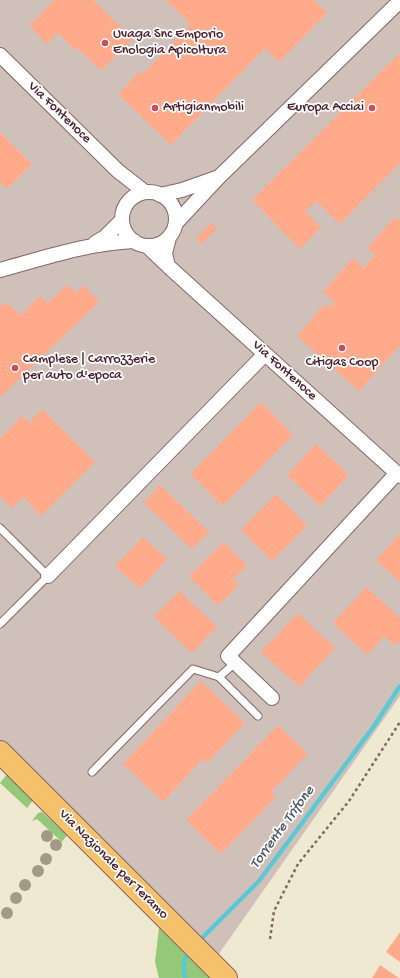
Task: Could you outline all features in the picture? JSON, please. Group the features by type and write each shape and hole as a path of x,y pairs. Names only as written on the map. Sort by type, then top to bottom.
{"main road":[{"name":"Via Nazionale per Teramo","path":"0,752 226,978"}],"street":[{"path":"168,266 166,253 169,238 176,222 400,1"},
{"name":"Via Fontenoce","path":"0,55 118,171 145,192"},
{"name":"Via Fontenoce","path":"118,171 123,185 126,205"},
{"path":"88,247 105,237 122,220 126,205 131,199 145,192 160,194 182,190 219,178"},
{"path":"160,194 173,206 176,222"},
{"path":"122,220 128,236 140,244"},
{"path":"0,270 110,242 140,244 163,243 169,238"},
{"name":"Via Fontenoce","path":"140,244 168,266 398,475"},
{"path":"48,576 265,354"},
{"path":"272,698 228,656 398,475"}],"lane":[{"path":"0,528 48,576 0,624"},
{"path":"219,677 235,663"},
{"path":"92,772 193,669 219,677 258,716"}],"path":[{"path":"270,939 274,911 298,864 349,801 400,722"}],"shaded area":[{"path":"0,0 400,0 400,696 216,958 0,741"}],"green space":[{"path":"8,773 34,799 27,808 0,783"},
{"path":"42,812 67,835 62,842 37,819 32,821 38,813"},
{"path":"159,927 212,978 159,978 155,962"}],"building":[{"path":"54,0 93,0 133,39 101,71 77,48 75,50 58,33 47,44 29,26"},
{"path":"166,0 314,0 327,13 279,62 265,48 171,145 118,94 140,71 143,74 191,24"},
{"name":"Europa Acciai","path":"400,53 400,163 340,224 316,201 305,211 321,227 300,249 252,200"},
{"path":"0,132 32,164 7,189 0,183"},
{"path":"395,217 400,221 400,345 359,391 297,336 325,304 329,308 334,302 323,292 353,258 364,268 375,255 367,248"},
{"path":"211,223 217,228 202,244 196,239"},
{"name":"Camplese | Carrozzerie per auto d'epoca","path":"67,285 76,293 83,285 99,302 0,397 0,307 5,302 21,315 40,296 48,303"},
{"path":"261,402 293,435 223,506 190,474"},
{"path":"42,409 95,462 41,516 23,497 12,508 0,496 0,439 22,416 29,423"},
{"path":"316,444 349,475 320,506 287,475"},
{"path":"160,485 209,532 192,549 144,503"},
{"path":"276,494 307,526 272,561 241,530"},
{"path":"400,534 400,582 376,560"},
{"path":"143,537 167,559 140,589 115,566"},
{"path":"224,542 247,566 233,579 239,585 218,606 189,576"},
{"path":"366,587 400,618 400,640 395,646 384,636 367,655 333,623"},
{"path":"179,591 217,626 192,653 154,617"},
{"path":"298,613 335,648 299,687 261,652"},
{"path":"201,681 245,723 207,763 203,759 163,802 123,764"},
{"path":"278,725 308,754 271,792 276,797 221,854 186,820"},
{"path":"400,932 400,962 386,952"},
{"path":"380,965 399,978 372,978"}],"waterway":[{"name":"Torrente Trifone","path":"198,942 259,881 374,726 400,686"},
{"name":"Torrente Trifone","path":"185,978 184,963 190,950"}],"place":[{"name":"Uvaga Snc Emporio Enologia Apicoltura","path":"105,43"},
{"name":"Artigianmobili","path":"155,108"},
{"name":"Europa Acciai","path":"372,108"},
{"name":"Citigas Coop","path":"342,348"},
{"name":"Camplese | Carrozzerie per auto d'epoca","path":"15,368"}]}
